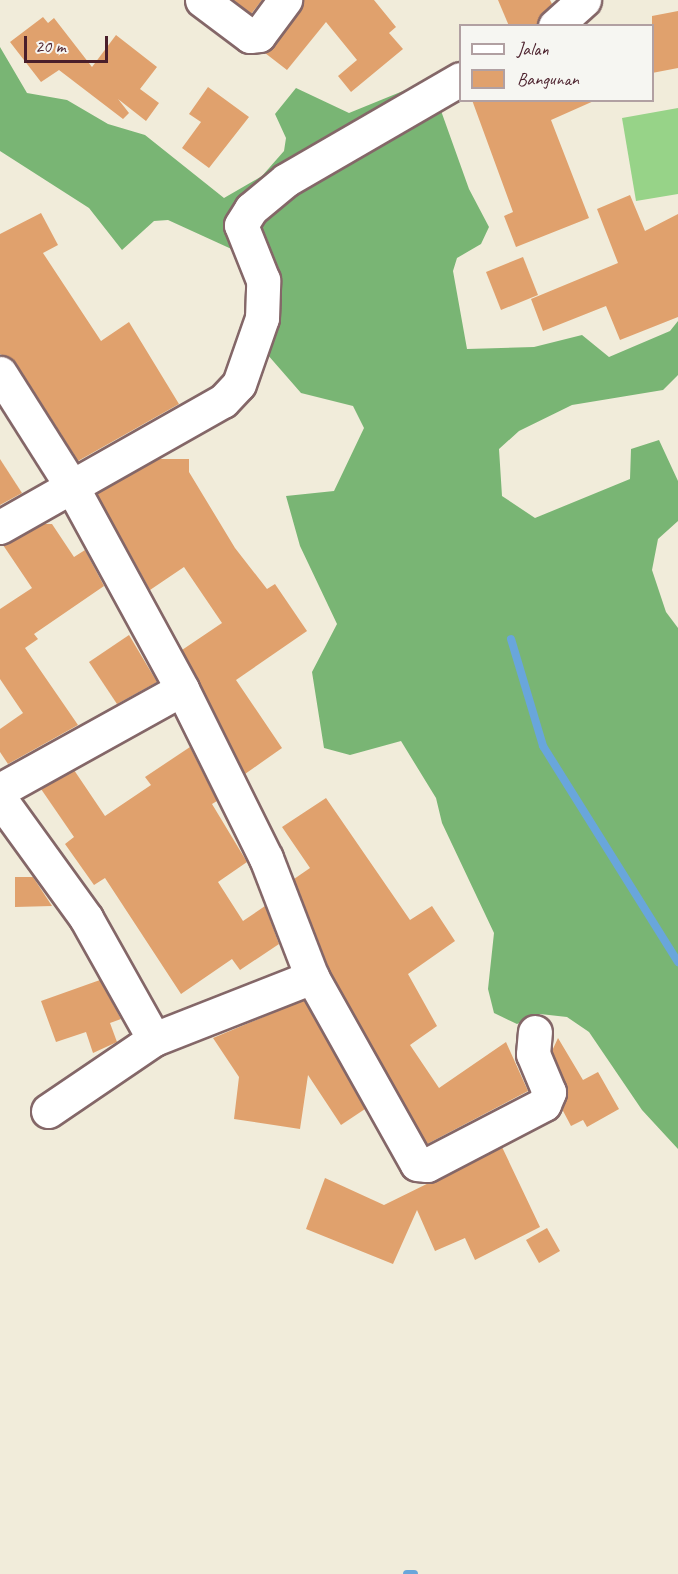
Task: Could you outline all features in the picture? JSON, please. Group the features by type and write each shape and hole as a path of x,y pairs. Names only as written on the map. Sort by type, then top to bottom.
{"street":[{"path":"202,0 250,36 259,35 285,0"},
{"path":"557,24 584,0"},
{"path":"0,527 223,401 239,384 262,318 263,280 240,225 251,209 286,180 459,80"},
{"path":"0,373 72,488 182,689 266,858 312,977 417,1164 427,1165 544,1104 549,1092 533,1054 535,1032"},
{"path":"0,790 182,689"},
{"path":"0,799 86,918 154,1039"},
{"path":"48,1112 154,1039 312,977"}],"green space":[{"path":"0,47 27,93 67,100 108,124 145,135 224,198 262,176 284,151 286,138 275,114 296,88 349,113 430,80 469,189 489,227 481,244 457,258 453,271 467,349 534,347 582,335 609,357 670,331 678,321 678,375 663,390 572,405 519,431 499,449 502,496 535,518 630,479 631,449 659,440 678,481 678,521 658,539 652,570 666,612 678,628 678,1149 642,1110 589,1032 567,1017 540,1014 517,1024 494,1013 488,989 494,933 442,823 436,798 401,741 350,755 324,748 312,672 337,624 300,546 286,496 334,491 364,428 353,406 301,393 267,354 249,257 168,220 154,221 122,250 89,208 0,151"},
{"path":"678,108 678,194 636,201 622,118"}],"building":[{"path":"233,0 262,0 251,14"},
{"path":"303,0 374,0 396,27 389,33 403,49 351,92 338,76 357,60 326,22 287,70 265,53"},
{"path":"498,0 550,0 552,4 538,24 508,24"},
{"path":"678,11 678,68 654,73 652,16"},
{"path":"43,17 48,23 54,18 92,67 116,35 157,67 140,89 159,103 146,121 118,99 129,113 123,119 59,70 41,82 10,42"},
{"path":"208,87 249,117 209,168 182,148 201,122 189,114"},
{"path":"473,102 592,102 551,120 589,218 516,247 504,216 513,212"},
{"path":"630,195 645,231 678,214 678,317 620,340 606,306 543,331 531,299 618,263 597,209"},
{"path":"41,213 58,245 43,253 101,341 129,322 179,404 78,461 16,363 0,354 0,234"},
{"path":"523,257 538,295 501,310 486,272"},
{"path":"0,459 22,493 0,505"},
{"path":"159,459 189,459 189,472 235,548 267,589 275,584 307,631 236,680 282,748 245,774 182,650 222,623 184,567 150,590 97,494"},
{"path":"43,524 52,524 74,557 85,550 104,586 34,634 38,639 25,648 78,725 8,764 0,752 0,729 23,713 0,679 0,609 32,588 3,545"},
{"path":"129,635 157,682 117,704 89,662"},
{"path":"190,747 217,801 212,804 247,862 218,882 243,921 265,906 279,944 240,970 232,959 181,994 105,878 94,885 65,844 74,837 41,789 74,770 105,816 151,785 145,777"},
{"path":"326,798 410,920 432,906 455,941 408,974 437,1026 410,1045 439,1088 506,1042 528,1091 427,1144 329,969 294,879 310,868 282,827"},
{"path":"15,877 33,877 52,906 15,907"},
{"path":"100,980 121,1019 110,1023 117,1042 93,1053 86,1032 56,1042 41,1001"},
{"path":"304,1000 365,1109 341,1125 308,1075 300,1129 234,1119 239,1077 213,1038"},
{"path":"558,1038 583,1080 598,1072 619,1109 587,1127 583,1120 571,1126 562,1109 568,1092 552,1051"},
{"path":"502,1147 540,1227 475,1260 465,1238 435,1251 417,1210 393,1264 306,1229 325,1178 384,1205"},
{"path":"547,1228 560,1251 539,1263 526,1240"}],"waterway":[{"path":"511,639 543,746 678,962"},
{"path":"407,1574 414,1574"}]}
